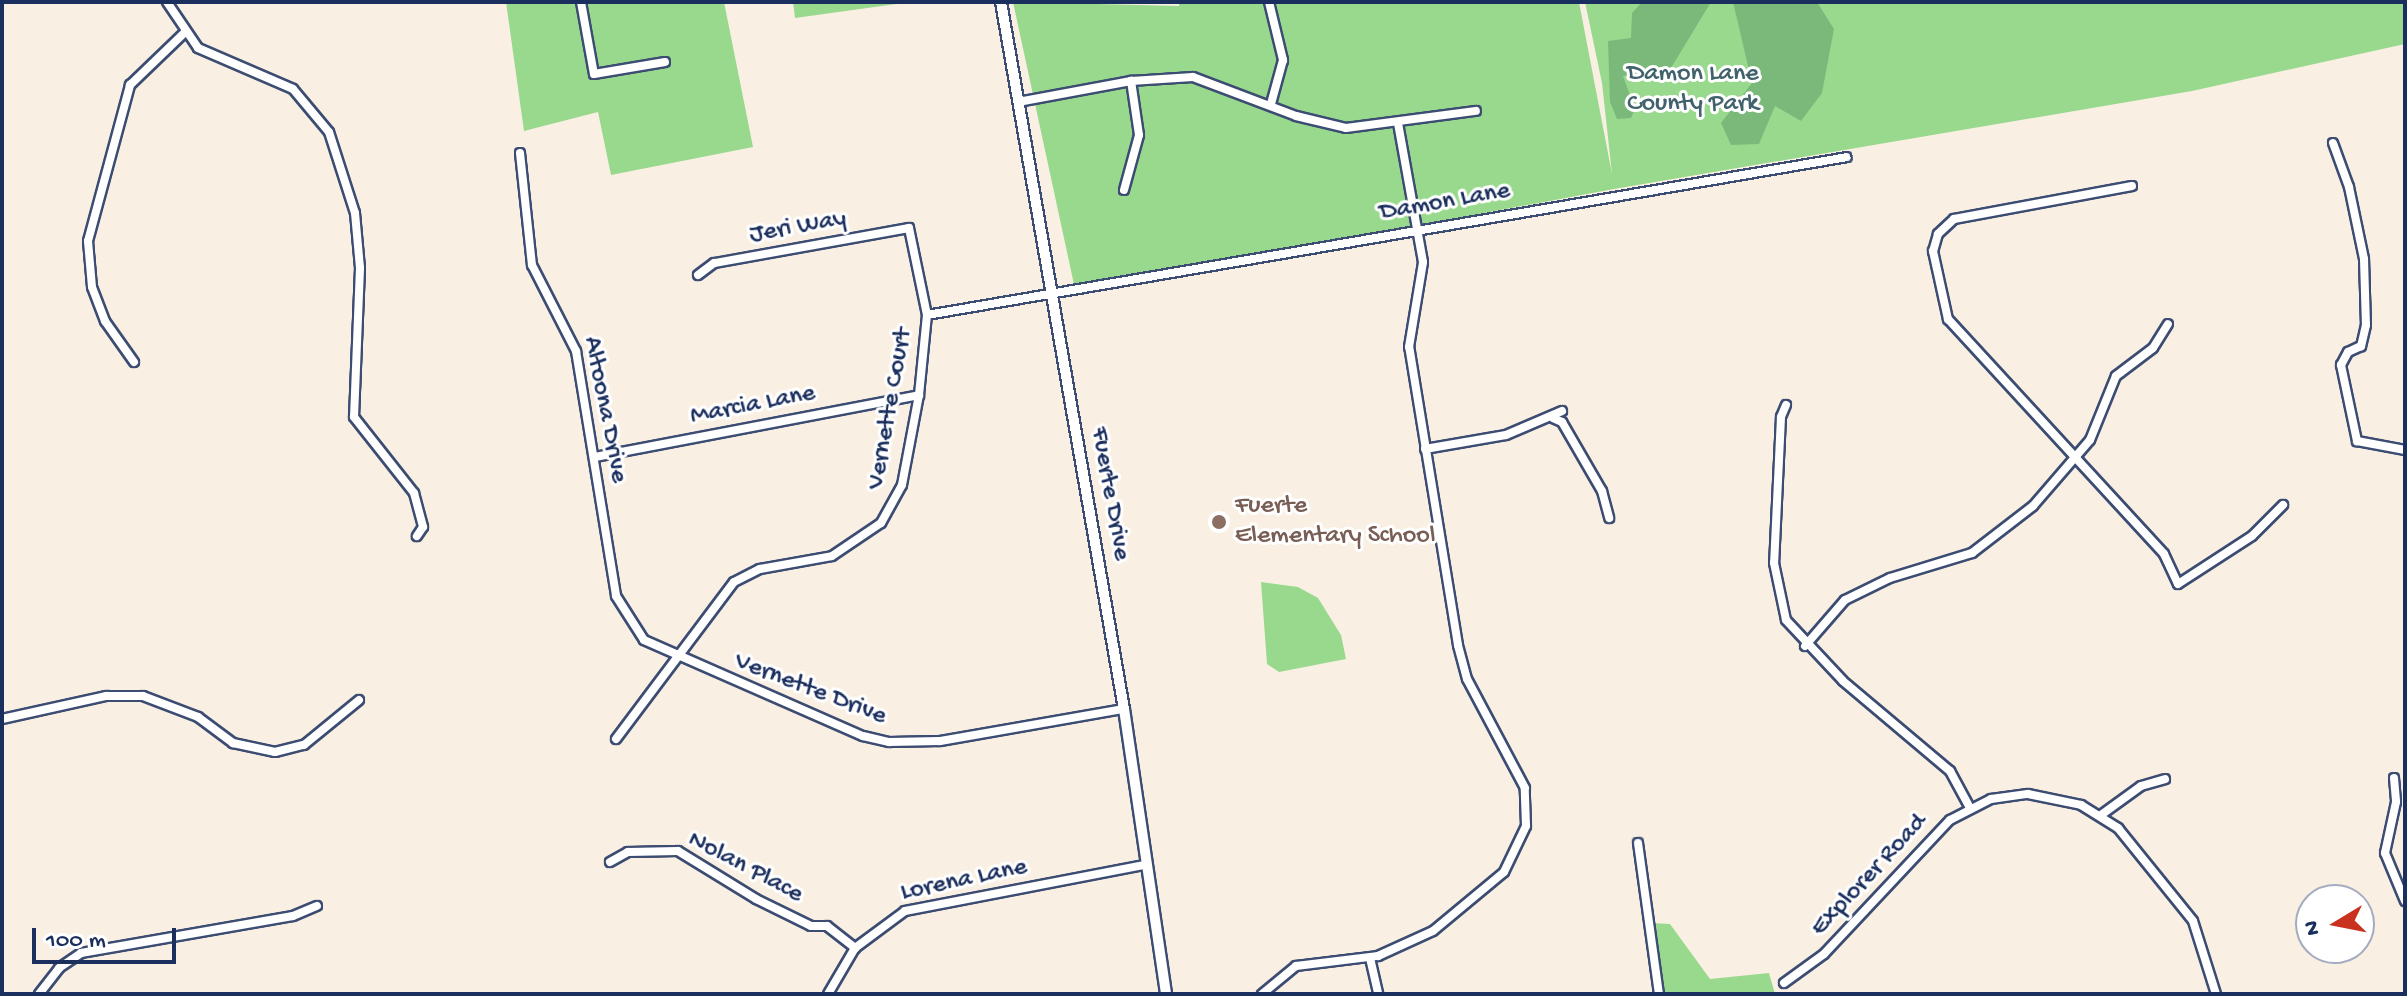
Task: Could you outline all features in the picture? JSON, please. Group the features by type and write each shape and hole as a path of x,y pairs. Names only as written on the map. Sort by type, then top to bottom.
{"street":[{"path":"167,2 185,32 214,57 293,89 316,110 329,132 355,213 359,254 360,302 355,313 361,337 354,417 414,493 423,527 417,536"},
{"path":"581,2 594,74 665,62"},
{"name":"Fuerte Drive","path":"1001,2 1124,709 1166,994"},
{"path":"1269,2 1283,60 1271,104"},
{"path":"134,362 105,321 92,287 88,241 130,85 185,32"},
{"path":"1018,102 1131,81 1193,77 1346,128 1476,111"},
{"path":"1124,190 1139,135 1131,81"},
{"path":"1262,994 1296,966 1370,958 1423,937 1476,898 1516,855 1527,817 1525,788 1478,702 1460,657 1409,347 1422,272 1398,123"},
{"path":"2333,143 2349,187 2364,259 2366,325 2361,346 2348,352 2341,365 2357,441 2405,450"},
{"name":"Altoona Drive","path":"520,153 529,253 574,343 619,606 636,633 674,657"},
{"name":"Damon Lane","path":"1050,292 1847,157"},
{"path":"2132,186 1967,213 1948,223 1935,241 1948,319 2164,554 2178,584 2252,536 2283,505"},
{"name":"Jeri Way","path":"698,275 714,263 909,228"},
{"name":"Vernette Court","path":"616,739 674,657 734,582 760,569 843,551 881,523 902,485 919,395 927,315 909,228"},
{"path":"927,315 1050,292"},
{"path":"1805,646 1845,600 1866,588 1972,553 2033,506 2077,457 2102,420 2116,376 2153,348 2168,324"},
{"name":"Marcia Lane","path":"595,457 919,395"},
{"path":"1786,405 1778,456 1775,576 1786,620 1805,646 1950,771 1970,808"},
{"path":"1425,449 1506,435 1553,418 1562,411"},
{"path":"1553,418 1562,422 1602,491 1609,518"},
{"name":"Vernette Drive","path":"674,657 863,736 889,742 940,741 1124,709"},
{"path":"2,719 106,696 143,696 198,717 233,743 275,752 304,745 359,700"},
{"path":"2394,778 2396,802 2385,853 2405,901"},
{"path":"2101,815 2141,786 2165,779"},
{"name":"Explorer Road","path":"1784,983 1824,954 1933,835 1970,808 2028,794 2068,800 2101,815 2185,909 2205,949 2216,994"},
{"path":"1638,843 1659,994"},
{"name":"Nolan Place","path":"610,862 628,852 678,851 756,899 811,926 827,926 855,948"},
{"name":"Lorena Lane","path":"828,994 855,948 886,921 915,908 1145,865"},
{"path":"39,994 59,968 81,953 293,916 317,906"},
{"path":"1370,958 1378,994"}],"green space":[{"path":"506,2 724,2 753,147 611,175 598,112 524,131"},
{"path":"793,2 911,2 795,18"},
{"name":"Damon Lane County Park","path":"1013,2 1179,6 1179,2 1579,2 1612,174 1602,83 1585,2 2405,2 2405,44 2192,91 1614,189 1075,289"},
{"path":"1642,2 1711,2 1671,68 1623,76 1635,109 1631,118 1617,119 1610,102 1608,41 1631,38 1632,13"},
{"path":"1733,2 1817,2 1834,29 1822,93 1801,121 1775,106 1759,144 1731,145 1721,123 1752,83"},
{"path":"1261,582 1298,587 1318,598 1341,635 1346,659 1279,672 1267,664"},
{"path":"1649,923 1670,924 1710,979 1769,973 1775,994 1659,994"}],"place":[{"name":"Fuerte Elementary School","path":"1219,522"}]}
